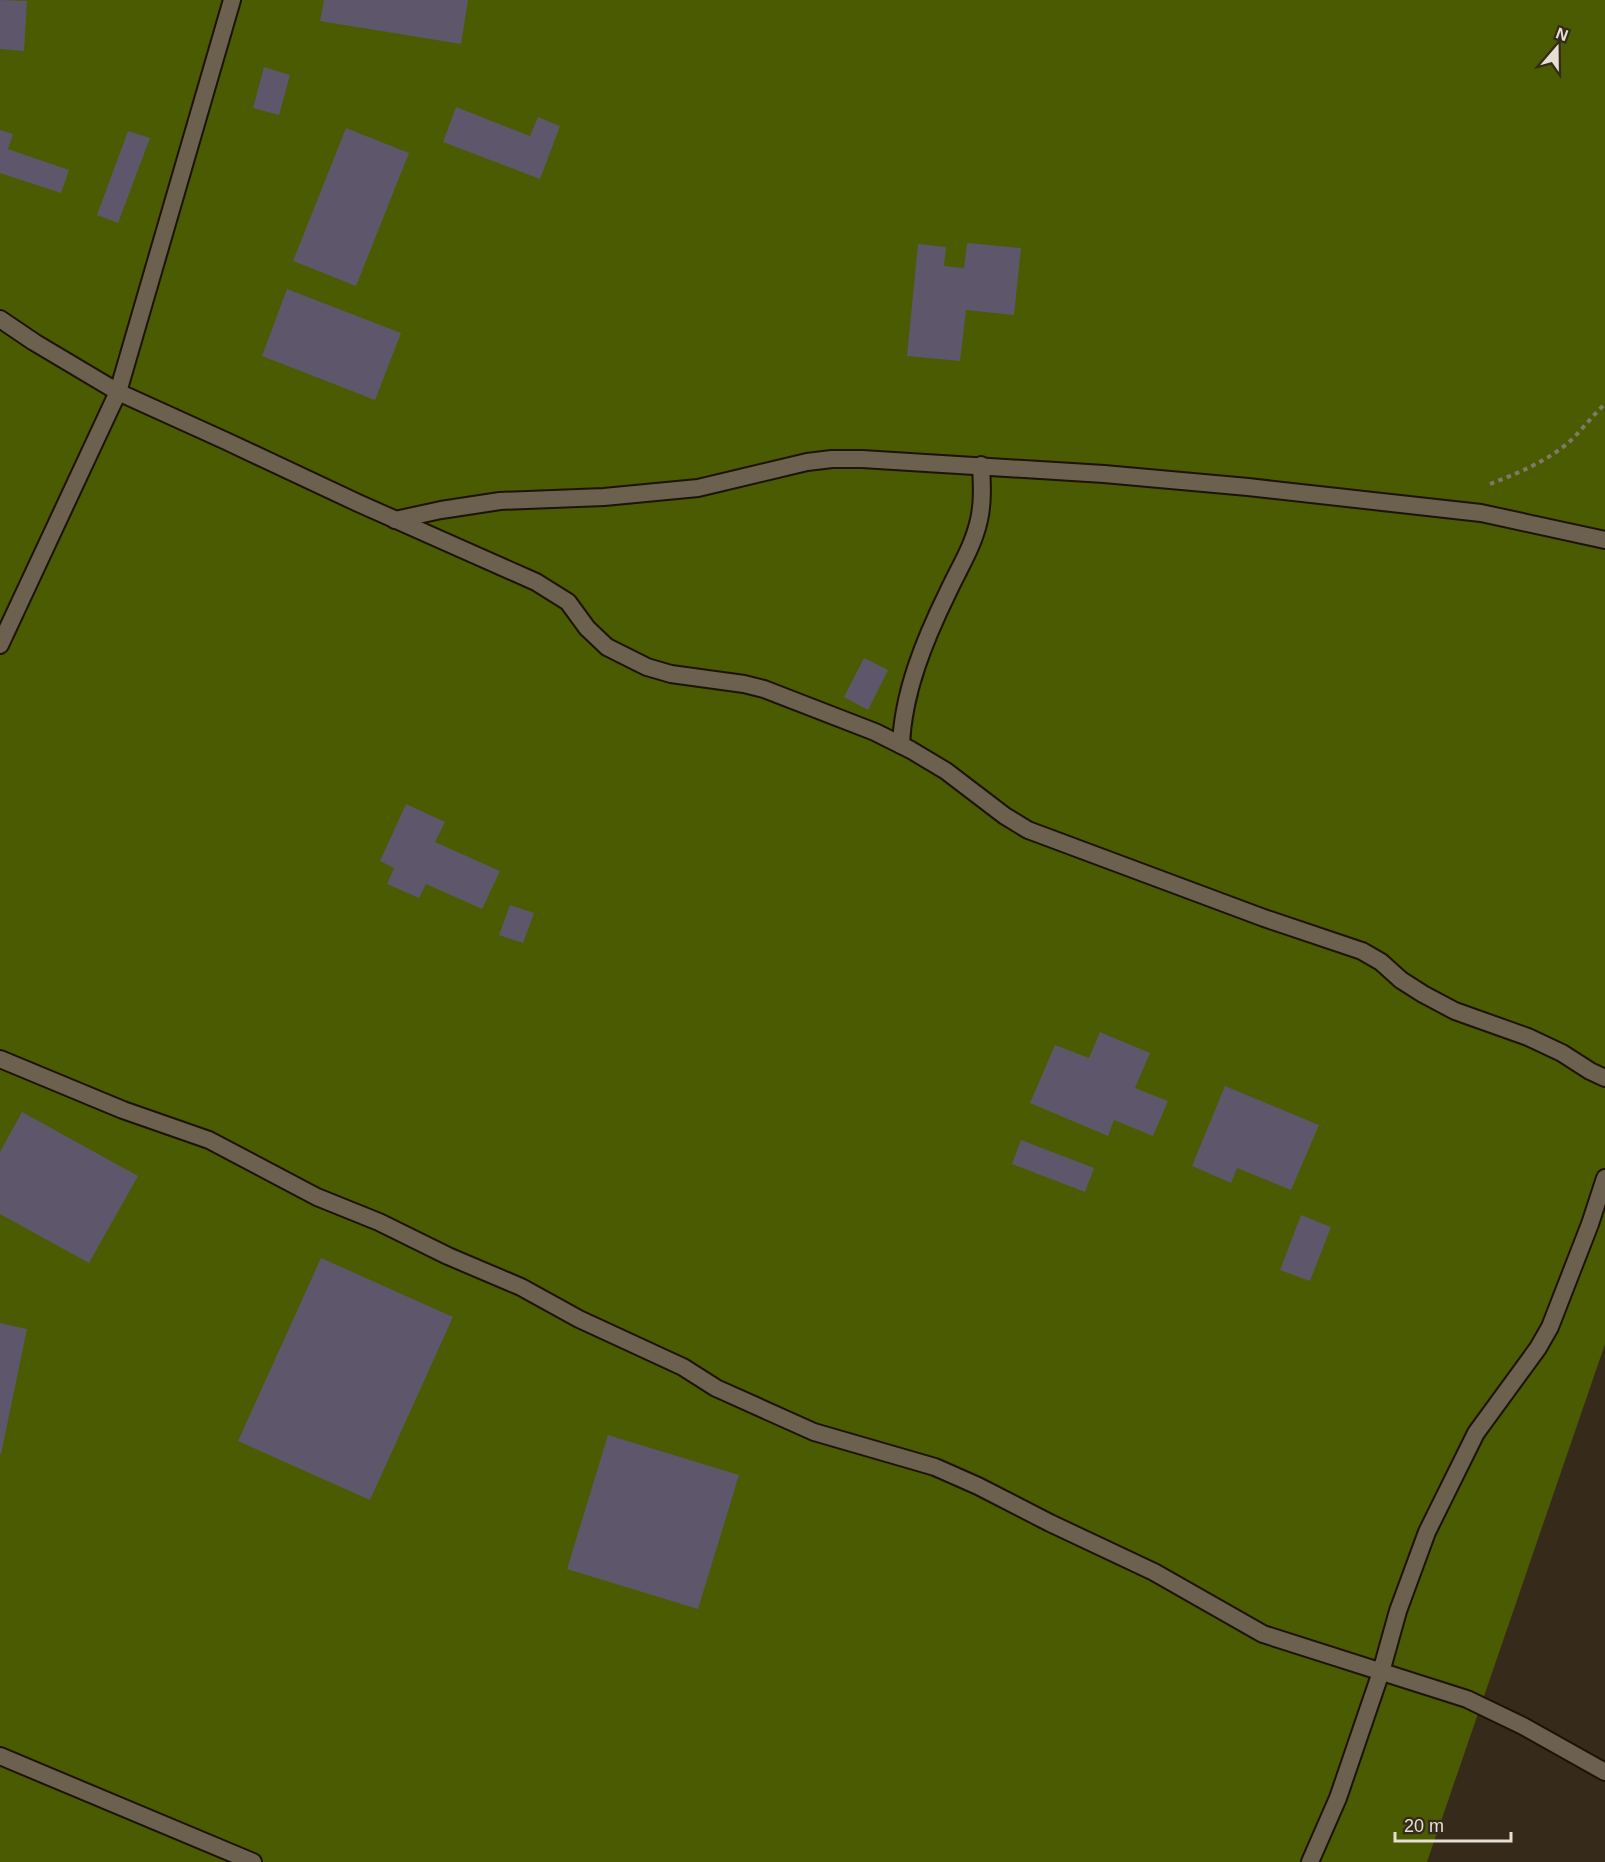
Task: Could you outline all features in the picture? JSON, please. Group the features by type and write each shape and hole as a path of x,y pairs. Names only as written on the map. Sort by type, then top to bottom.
{"street":[{"path":"0,645 118,393 232,0"},
{"path":"0,319 118,393 536,582 568,602 588,628 607,647 647,666 671,674 764,689 875,732 946,771 1005,816 1028,830 1264,918 1362,951 1382,962 1401,980 1455,1011 1501,1026 1536,1041 1605,1078"},
{"path":"395,520 500,501 604,497 698,488 807,462 832,459 981,465 1248,487 1481,513 1605,540"},
{"path":"901,745 902,719 907,695 947,592 971,548 980,519 981,465"},
{"path":"0,1059 123,1110 208,1140 317,1197 379,1222 448,1256 521,1287 579,1319 683,1367 716,1388 814,1432 934,1467 978,1486 1154,1572 1263,1634 1467,1699 1523,1726 1605,1772"},
{"path":"1310,1862 1338,1798 1381,1672 1398,1611 1431,1523 1476,1433 1538,1348 1550,1327 1590,1224 1605,1178"},
{"path":"0,1756 253,1862"}],"path":[{"path":"1489,485 1527,469 1552,455 1571,440 1605,404"}],"green space":[{"path":"0,0 1605,0 1605,1344 1427,1862 0,1862"}],"building":[{"path":"0,0 27,1 24,51 0,49"},
{"path":"324,0 468,0 461,44 320,21"},
{"path":"264,67 290,75 279,115 253,108"},
{"path":"456,107 530,136 538,117 560,126 540,179 443,142"},
{"path":"346,128 409,153 356,286 293,261"},
{"path":"0,130 13,134 8,149 69,170 61,193 0,173"},
{"path":"128,131 150,138 118,223 97,215"},
{"path":"967,243 1021,248 1014,315 966,310 960,361 907,356 918,244 946,247 944,266 964,268"},
{"path":"287,289 401,333 375,400 262,356"},
{"path":"864,658 888,670 868,710 844,697"},
{"path":"406,804 445,822 435,842 500,871 482,909 426,884 419,898 387,884 394,868 380,861"},
{"path":"510,905 534,913 523,943 499,935"},
{"path":"1100,1032 1150,1053 1135,1088 1168,1101 1153,1136 1114,1120 1108,1136 1030,1103 1055,1045 1089,1058"},
{"path":"1225,1086 1319,1125 1291,1190 1237,1168 1231,1183 1192,1166"},
{"path":"22,1112 138,1176 89,1263 0,1214 0,1152"},
{"path":"1021,1140 1094,1168 1085,1192 1012,1164"},
{"path":"1301,1215 1331,1227 1310,1281 1280,1270"},
{"path":"321,1258 453,1317 370,1500 238,1441"},
{"path":"0,1323 27,1329 1,1454 0,1454"},
{"path":"608,1435 739,1475 698,1609 567,1569"}]}
